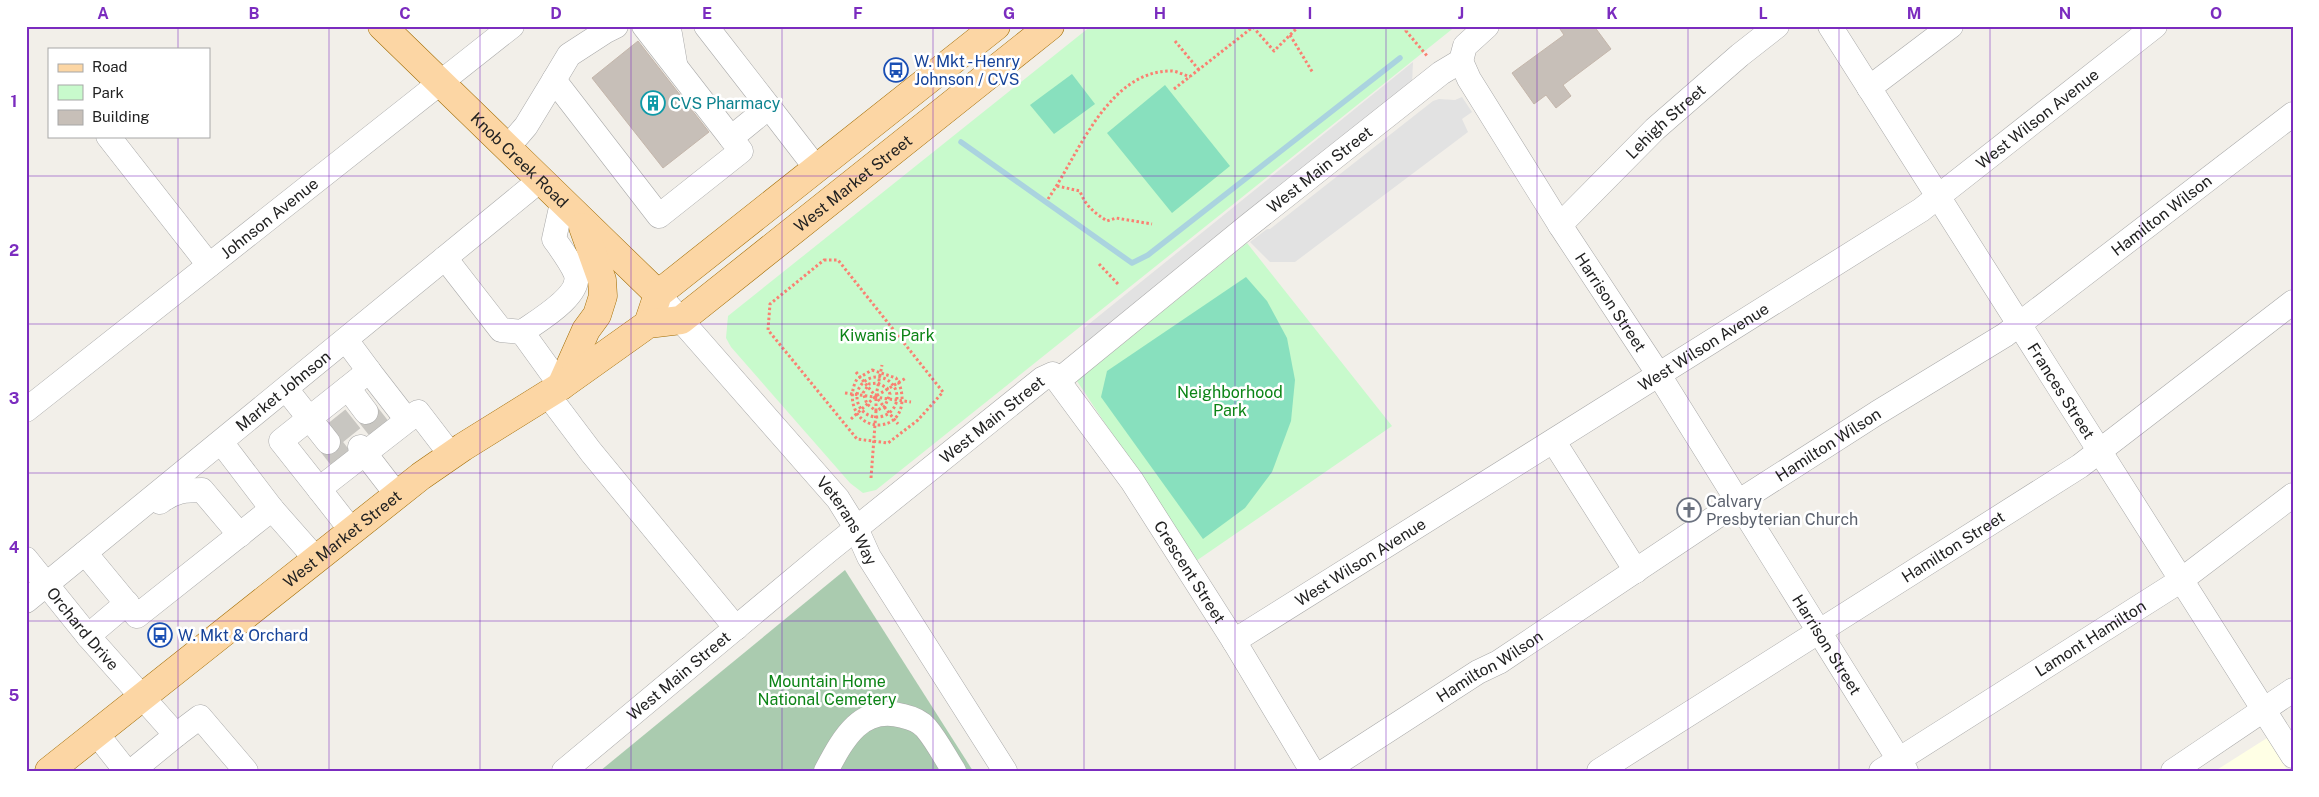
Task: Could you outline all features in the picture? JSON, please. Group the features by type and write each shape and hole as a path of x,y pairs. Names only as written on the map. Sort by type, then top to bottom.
{"main road":[{"name":"Knob Creek Road","path":"382,26 440,84 508,147 539,181 658,294"},
{"name":"West Market Street","path":"658,294 996,26"},
{"name":"West Market Street","path":"57,769 96,733 396,495 451,455 555,390 648,324 681,320 1050,26"},
{"path":"555,390 586,330 597,315 604,289 571,212"},
{"path":"648,324 658,294"}],"street":[{"name":"Johnson Avenue","path":"26,410 512,26"},
{"path":"508,147 526,126 569,55 616,26"},
{"path":"554,80 659,216 741,151 644,26"},
{"path":"666,26 670,34 676,68"},
{"path":"706,26 816,168"},
{"path":"1461,61 1465,46 1487,26"},
{"name":"Lehigh Street","path":"1560,225 1655,129 1740,55 1777,26"},
{"name":"Frances Street","path":"1830,26 2180,581 2293,756"},
{"path":"1869,88 1951,26"},
{"name":"West Wilson Avenue","path":"1234,641 1554,442 1938,198 2156,26"},
{"name":"West Main Street","path":"564,771 856,528 1042,379 1053,374 1059,380 1249,225 1441,73 1461,61"},
{"name":"Harrison Street","path":"1461,61 1474,87 1560,225 1659,375 1818,632 1895,767"},
{"path":"732,138 769,107"},
{"name":"Hamilton Wilson","path":"1324,771 1478,672 1499,662 1738,502 1877,413 2005,335 2293,114"},
{"path":"110,138 208,265"},
{"name":"Market Johnson","path":"26,601 539,181"},
{"path":"445,258 501,330 522,332 565,300 577,280 576,272 554,239 571,212"},
{"name":"Veterans Way","path":"658,294 838,499 856,528 869,557 1005,771"},
{"name":"Hamilton Street","path":"1599,771 1973,535 2099,452 2293,302"},
{"path":"522,332 591,452 736,628"},
{"path":"346,340 407,420"},
{"path":"350,530 281,441 324,413 348,388 369,371"},
{"name":"Crescent Street","path":"1059,380 1132,481 1234,641 1312,771"},
{"path":"348,388 366,412"},
{"path":"286,389 324,413 348,454 396,495"},
{"path":"319,489 348,454 418,412 451,455"},
{"path":"221,442 272,509 316,559"},
{"path":"1554,442 1636,571"},
{"path":"240,535 202,490 182,490 168,495 110,541 92,548 137,616 240,535 272,509"},
{"name":"Lamont Hamilton","path":"1895,767 2180,581 2293,495"},
{"name":"Orchard Drive","path":"26,559 88,636 176,735"},
{"path":"88,636 127,603"},
{"path":"2173,771 2293,690"},
{"path":"826,771 837,750 856,725 869,717 882,713 915,719 925,728 954,771"},
{"path":"96,733 135,770 200,717 246,771"}],"path":[{"path":"1174,89 1253,27 1274,51 1298,26"},
{"path":"1408,26 1406,31 1441,73"},
{"path":"1290,35 1313,73"},
{"path":"1175,41 1199,70"},
{"path":"1048,199 1077,149 1115,96 1133,82 1154,74 1172,71 1190,77"},
{"path":"1057,186 1080,191 1088,206 1107,221 1116,218 1152,224"},
{"path":"824,260 838,260 943,392 918,420 888,443 874,440 857,439 768,330 770,304 824,260"},
{"path":"1099,264 1118,284"},
{"path":"871,478 876,396 882,365"},
{"path":"872,370 880,371 891,375 898,382 903,392 904,402 898,415 893,419 882,425 875,425 858,413 852,406 851,395 853,384 860,375 872,370"},
{"path":"856,372 898,424"},
{"path":"871,377 879,377 893,385 896,400 889,413 876,417 868,415 862,409 857,400 857,395 861,383 871,377"},
{"path":"851,419 876,396 906,378"},
{"path":"863,395 868,386 878,383 887,388 889,399 884,407 876,411"},
{"path":"845,393 911,402"},
{"path":"863,395 867,404 876,411"}],"shaded area":[{"path":"1413,62 1412,84 1083,347 1084,328"},
{"path":"1462,97 1472,112 1462,119 1468,132 1295,262 1270,262 1250,242 1267,229 1270,229 1433,101 1439,99 1455,100"},
{"path":"2267,738 2288,771 2215,771"}],"green space":[{"name":"Kiwanis Park","path":"1091,26 1456,26 876,490 863,493 850,483 731,347 726,338 728,316"},
{"path":"1072,74 1095,104 1054,134 1030,105"},
{"path":"1165,85 1230,166 1172,213 1107,133"},
{"name":"Neighborhood Park","path":"1247,243 1392,426 1196,561 1077,381"},
{"path":"1246,277 1267,301 1287,338 1295,380 1291,421 1272,472 1245,508 1203,539 1101,397 1107,371"},
{"name":"Mountain Home National Cemetery","path":"845,570 973,771 600,771"}],"building":[{"path":"1558,26 1594,26 1611,49 1563,85 1571,96 1556,108 1546,95 1534,104 1512,73 1564,35"},
{"name":"CVS Pharmacy","path":"638,41 709,132 663,168 592,78"}],"waterway":[{"path":"961,142 1132,263 1148,255 1400,58"}],"tunnel":[{"path":"366,412 381,431"},
{"path":"336,417 360,447"},
{"path":"328,442 342,460"}],"place":[{"name":"W. Mkt - Henry Johnson / CVS","path":"896,70"},
{"name":"CVS Pharmacy","path":"653,103"},
{"name":"Calvary Presbyterian Church","path":"1689,510"},
{"name":"W. Mkt & Orchard","path":"160,635"}]}
